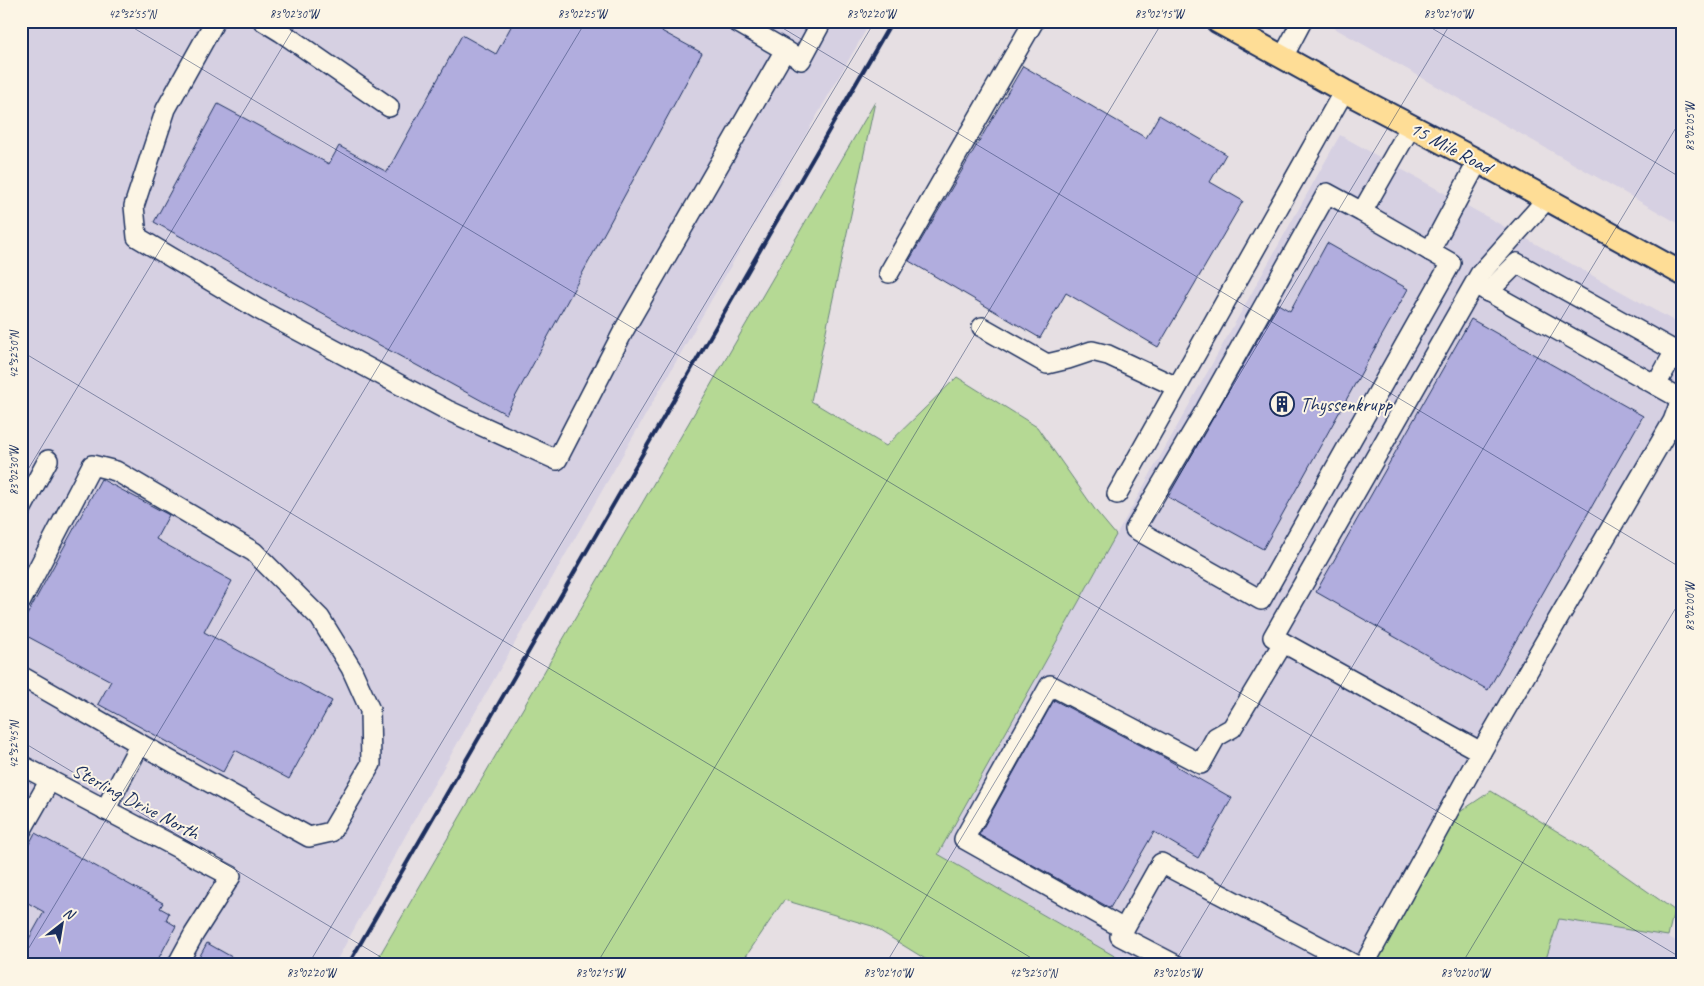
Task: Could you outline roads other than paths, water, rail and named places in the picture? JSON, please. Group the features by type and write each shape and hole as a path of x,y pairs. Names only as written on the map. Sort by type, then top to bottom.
{"main road":[{"name":"15 Mile Road","path":"1229,24 1344,91 1478,161 1683,274"}],"street":[{"path":"215,21 166,109 134,206 137,237 258,309 447,410 556,460 624,330 785,50"},
{"path":"263,21 282,32 389,107"},
{"path":"735,21 801,60 822,21"},
{"path":"889,273 1034,21"},
{"path":"1283,57 1302,21"},
{"path":"1117,494 1344,91"},
{"path":"1362,212 1411,126"},
{"path":"1430,251 1478,161"},
{"path":"1327,193 1362,212 1451,264 1261,600 1135,529 1206,409 1327,193"},
{"path":"1481,288 1480,274 1548,199"},
{"path":"1481,752 1273,637 1481,288 1517,263 1674,351 1656,385"},
{"path":"1364,965 1481,752 1659,446 1673,420 1682,397 1656,385 1481,288"},
{"path":"982,327 1047,364 1092,351 1108,355 1177,387"},
{"path":"21,510 48,460"},
{"path":"21,601 92,465 116,472 254,552 320,618 351,668 370,710 370,764 331,832 309,837 21,676"},
{"path":"1124,929 964,839 1050,685 1201,764 1216,738 1232,728 1283,643"},
{"path":"105,810 140,744"},
{"name":"Sterling Drive North","path":"21,766 230,876 177,965"},
{"path":"21,831 50,780"},
{"path":"1176,965 1120,936 1161,863 1355,965"}],"railway":[{"path":"348,965 892,21"}],"place":[{"name":"Thyssenkrupp","path":"1282,404"}]}
